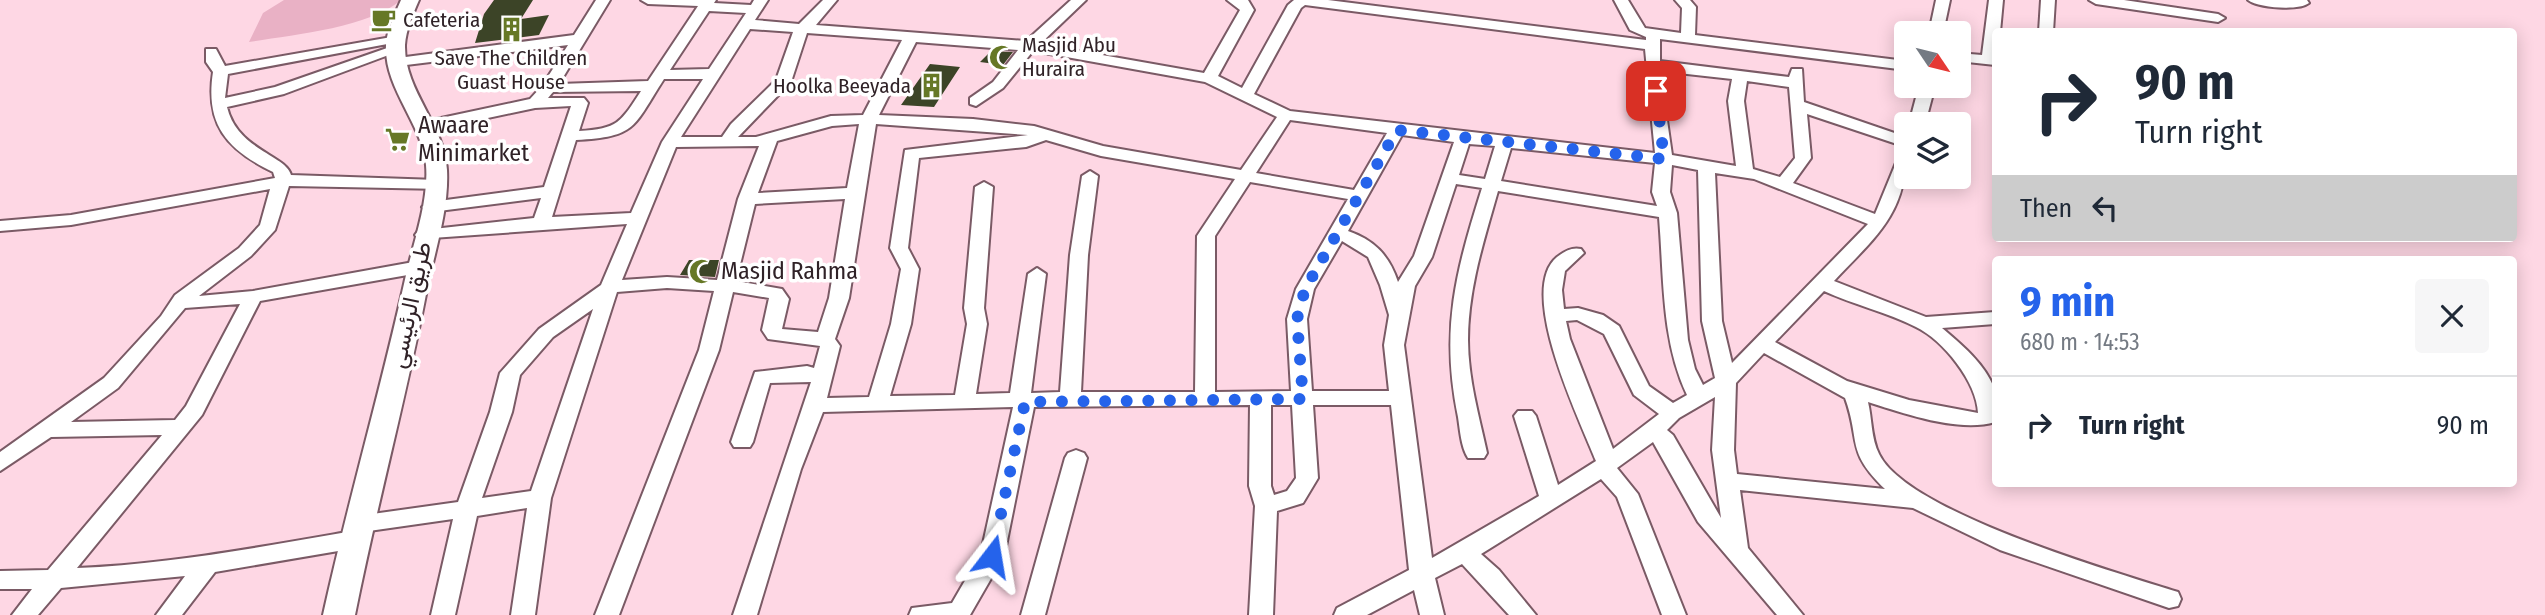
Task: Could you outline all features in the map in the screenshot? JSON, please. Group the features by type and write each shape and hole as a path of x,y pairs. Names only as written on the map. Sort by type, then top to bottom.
{"main road":[{"path":"397,50 410,0"},
{"name":"طريق الرئيسي","path":"339,615 405,340 438,166 427,126 400,75 397,50"}],"street":[{"path":"535,103 548,89 603,0"},
{"path":"523,615 540,498 609,288 670,142 759,4 648,0"},
{"path":"727,142 746,117 783,82 801,29 814,20 830,0"},
{"path":"976,100 998,85 1030,46 1079,0"},
{"path":"1209,78 1247,10 1243,3 1234,0"},
{"path":"1397,14 1406,0"},
{"path":"1621,0 1637,30 1652,39"},
{"path":"1682,0 1689,10 1688,40"},
{"path":"1939,21 1943,0"},
{"path":"1994,28 1996,0"},
{"path":"2046,28 2049,0"},
{"path":"2096,0 2218,18"},
{"path":"2255,0 2302,3"},
{"path":"1246,95 1299,2 1652,39 1688,40 1894,65"},
{"path":"567,136 606,134 626,126 708,3"},
{"path":"747,24 910,39 1030,46 1209,78 1286,115 1463,138 1664,159 1745,173 1880,222"},
{"path":"221,71 397,50 578,39"},
{"path":"825,339 839,298 869,119 910,39"},
{"path":"1652,39 1652,65 1664,159 1661,192 1668,213 1678,341 1685,369 1700,399"},
{"path":"218,104 271,94 397,50"},
{"path":"211,51 213,62 221,71 218,104 225,129 266,162 281,169 284,181"},
{"path":"1783,185 1803,158 1799,110 1796,105 1798,54"},
{"path":"1971,59 1992,61"},
{"path":"1652,65 1797,83"},
{"path":"548,89 711,75"},
{"path":"1740,75 1736,102 1745,173"},
{"path":"427,126 535,103 578,101 580,103 567,136 553,191 541,223"},
{"path":"1796,105 1894,138"},
{"path":"1205,398 1206,236 1286,115"},
{"path":"670,142 769,139 831,121 869,119 973,124 1046,134 1101,150 1360,196"},
{"path":"1266,506 1295,497 1307,478 1297,319 1305,289 1397,130"},
{"path":"877,405 901,324 910,268 899,248 911,154 1026,142 1046,134"},
{"path":"1432,615 1422,575 1394,345 1398,314 1414,265 1423,257 1463,138"},
{"path":"607,615 709,349 747,200 769,139"},
{"path":"1476,453 1458,341 1464,294 1504,142"},
{"path":"1706,166 1712,321 1726,382 1723,450 1737,551"},
{"path":"1070,399 1079,256 1090,176"},
{"path":"1449,178 1668,213"},
{"path":"0,226 71,220 284,181 308,179 434,196 553,191"},
{"path":"0,463 48,430 127,367 180,303 245,252 269,226 278,188 284,181"},
{"path":"964,403 977,324 974,307 984,187"},
{"path":"1346,615 1492,537 1605,465 1653,431 1672,413 1726,382 1880,222 1894,188"},
{"path":"747,200 855,193"},
{"path":"424,235 541,223 640,218"},
{"path":"1337,233 1370,246 1387,271 1398,314"},
{"path":"1575,253 1561,262 1555,272 1555,327 1605,465 1627,494 1674,615"},
{"path":"180,303 253,297 419,267"},
{"path":"920,615 958,613 992,556 1022,402 1037,274"},
{"path":"1824,283 1859,300 1925,323 1992,318"},
{"path":"443,615 467,509 501,412 510,373 545,333 609,288 619,285 724,288 775,293 779,299 772,330 775,335 825,339 830,346 820,377 816,405 790,469 746,615"},
{"path":"24,615 195,410 253,297"},
{"path":"1554,315 1578,314 1596,319 1612,330 1641,390 1672,413"},
{"path":"1764,345 1848,388 1928,411 1978,420 1989,417 1983,390 1969,365 1925,323"},
{"path":"742,442 762,377 807,373 820,377"},
{"path":"1848,388 1857,400 1865,447 1872,462 1914,500 1995,537 2094,577 2169,598"},
{"path":"816,405 1070,399 1402,398"},
{"path":"1261,399 1260,486 1266,506 1261,615"},
{"path":"1525,416 1552,498"},
{"path":"48,430 182,427"},
{"path":"1653,431 1665,440 1706,516 1791,615"},
{"path":"1033,615 1076,458"},
{"path":"1729,481 1914,500"},
{"path":"0,580 55,580 206,566 467,509 540,498"},
{"path":"1463,551 1491,577 1524,615"},
{"path":"168,615 206,566"}],"shaded area":[{"path":"284,0 401,0 387,10 350,24 249,42 263,13"}],"building":[{"name":"Save The Children Guast House","path":"494,0 533,0 521,19 549,15 539,35 475,43 484,14"},
{"name":"Masjid Abu Huraira","path":"991,51 1013,52 1003,65 980,62"},
{"name":"Hoolka Beeyada","path":"930,64 960,67 934,107 901,105"},
{"name":"Masjid Rahma","path":"689,260 719,260 715,277 680,275"}],"place":[{"name":"Cafeteria","path":"383,20"},
{"name":"Save The Children Guast House","path":"511,29"},
{"name":"Masjid Abu Huraira","path":"1002,57"},
{"name":"Hoolka Beeyada","path":"931,86"},
{"name":"Awaare Minimarket","path":"398,139"},
{"name":"Masjid Rahma","path":"701,271"}],"route":[{"path":"992,556 1025,402 1070,399 1303,399 1297,319 1305,289 1397,130 1664,159 1656,91"}]}
